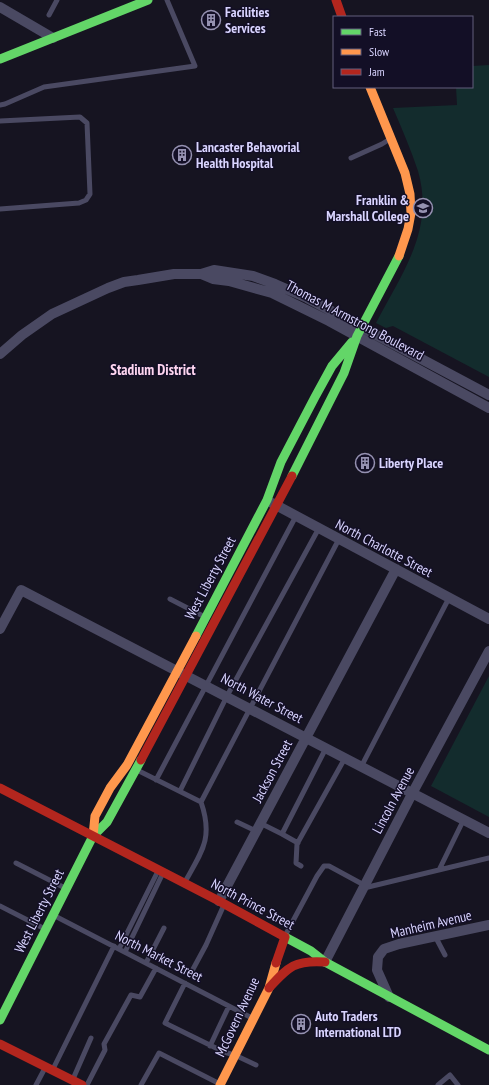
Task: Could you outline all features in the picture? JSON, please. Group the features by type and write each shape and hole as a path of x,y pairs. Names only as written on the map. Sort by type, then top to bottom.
{"main road":[{"path":"0,58 148,0"},
{"path":"336,0 342,16"},
{"name":"West Liberty Street","path":"0,1020 52,914 93,836 107,822 136,770 277,506 344,373 359,332 401,252 411,213 410,194 405,173 370,88"},
{"name":"West Liberty Street","path":"93,836 95,816 110,788 127,765 206,617 267,500 281,462 332,366 359,332"},
{"name":"North Prince Street","path":"0,788 312,950 325,962 489,1050"},
{"name":"McGovern Avenue","path":"220,1085 269,988 285,937"},
{"path":"269,988 286,968 297,963 310,961 325,962"},
{"path":"0,1044 82,1085"}],"street":[{"path":"0,7 53,38"},
{"name":"Thomas M Armstrong Boulevard","path":"0,354 22,335 52,314 108,288 124,282 174,274 201,274 213,279 229,281 272,293 359,332 489,395"},
{"name":"Thomas M Armstrong Boulevard","path":"359,332 489,408"},
{"name":"North Charlotte Street","path":"267,500 489,619"},
{"name":"Jackson Street","path":"222,903 258,827 396,570"},
{"name":"North Water Street","path":"0,629 21,590 413,792 489,833"},
{"name":"Lincoln Avenue","path":"325,962 413,792 489,651"},
{"name":"Manheim Avenue","path":"389,997 377,970 378,957 384,950 394,945 489,925"}],"lane":[{"path":"49,15 57,0"},
{"path":"0,104 5,104 44,87 195,66 167,0"},
{"path":"0,121 80,117 87,123 90,194 86,200 79,203 0,209"},
{"path":"351,158 391,139"},
{"path":"156,780 296,516"},
{"path":"180,792 227,696 319,528"},
{"path":"185,884 206,843 205,823 201,802 339,539"},
{"path":"360,766 449,598"},
{"path":"170,599 206,617"},
{"path":"282,834 326,748"},
{"path":"301,866 296,864 298,843 345,758"},
{"path":"127,765 201,802"},
{"path":"439,870 464,820"},
{"path":"237,822 282,834 298,843"},
{"path":"285,937 324,866 329,866 363,887 489,858"},
{"path":"16,863 66,889"},
{"path":"36,1085 49,1069 161,871"},
{"path":"125,952 161,871"},
{"path":"192,971 206,945 222,903"},
{"path":"0,906 45,929"},
{"name":"North Market Street","path":"52,914 254,1019"},
{"path":"146,963 164,928"},
{"path":"436,936 445,954"},
{"path":"87,1085 105,1050 104,1044 130,995 140,997 156,968"},
{"path":"186,983 165,1023 210,1046 235,1055 256,1065"},
{"path":"210,1046 229,1006"},
{"path":"72,1080 91,1038"},
{"path":"141,1085 158,1054 220,1085"},
{"path":"438,1085 450,1075 458,1085"}],"green space":[{"path":"489,65 489,377 393,326 386,328 376,323 413,250 419,232 422,213 422,192 418,171 393,108 457,105 456,88 473,88 473,66"},
{"path":"489,676 489,817 431,786"}],"traffic: fast":[{"path":"0,59 148,0"},
{"path":"292,476 344,373 357,336 399,256"},
{"path":"196,636 267,500 281,462 315,397 332,366 352,342"},
{"path":"0,1020 93,836 107,822 141,760"},
{"path":"285,937 311,951 325,962 489,1050"}],"traffic: slow":[{"path":"370,88 405,173 410,194 411,213 408,229 399,256"},
{"path":"93,836 95,816 110,788 127,765 196,636"},
{"path":"220,1085 269,988 276,963"}],"traffic: jam":[{"path":"336,0 342,16"},
{"path":"141,760 292,476"},
{"path":"0,788 219,901 285,937 276,963"},
{"path":"269,988 282,974 293,966 306,962 325,962"},
{"path":"0,1044 82,1085"}],"place":[{"name":"Facilities Services","path":"211,20"},
{"name":"Lancaster Behavorial Health Hospital","path":"182,155"},
{"name":"Franklin & Marshall College","path":"423,208"},
{"name":"Liberty Place","path":"365,463"},
{"name":"Auto Traders International LTD","path":"301,1024"}],"district":[{"name":"Stadium District","path":"153,369"}]}
